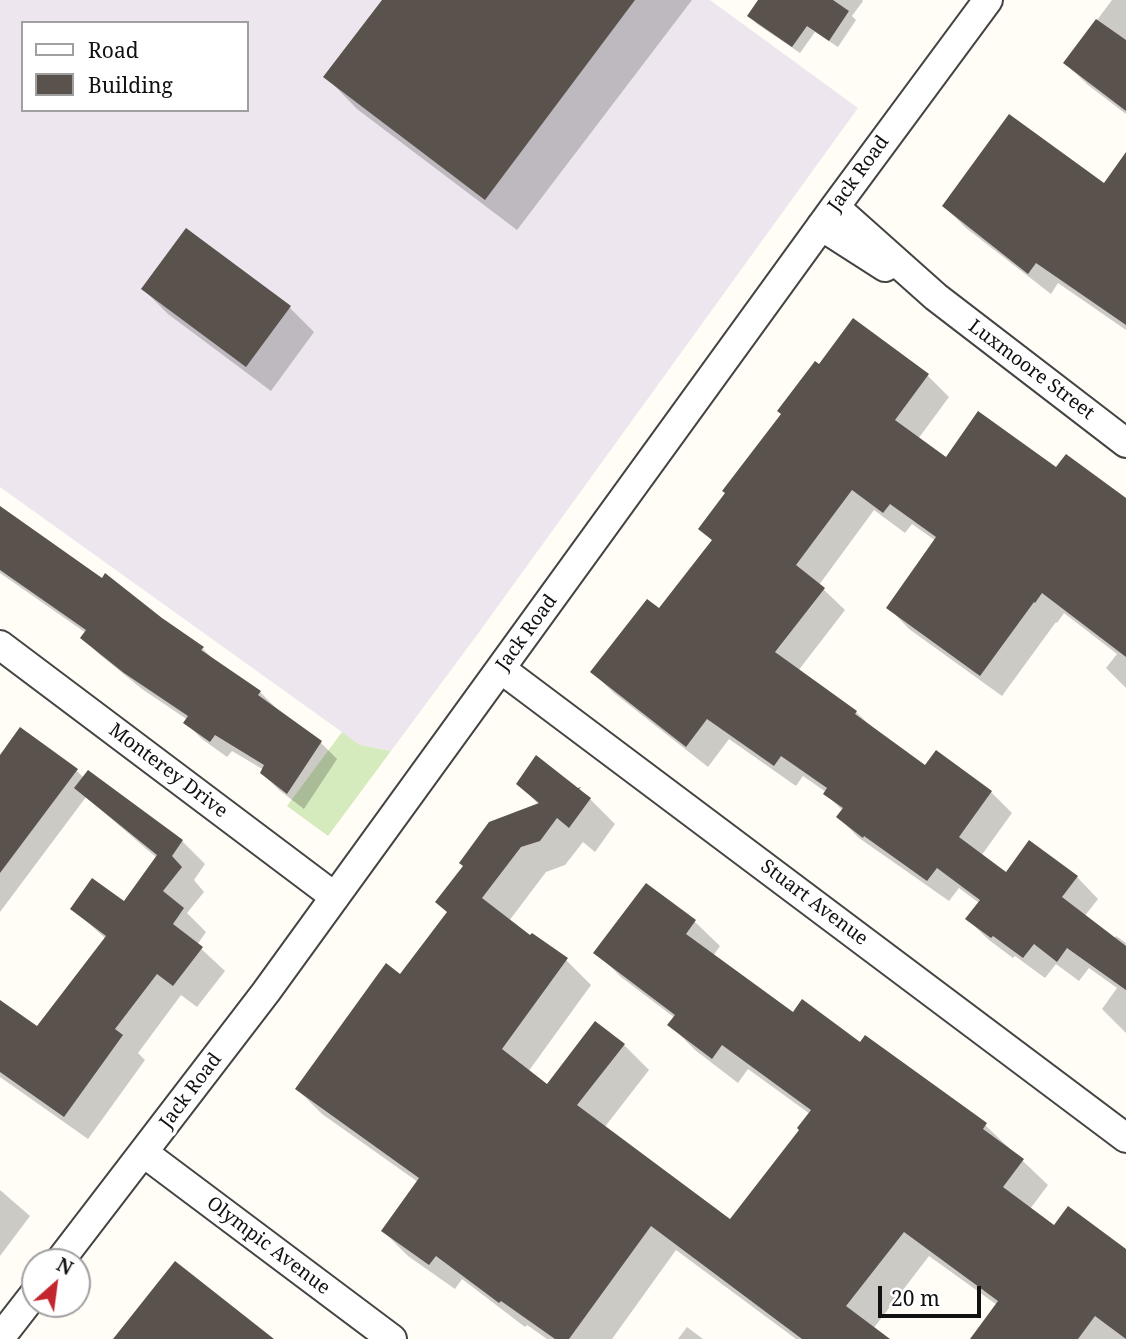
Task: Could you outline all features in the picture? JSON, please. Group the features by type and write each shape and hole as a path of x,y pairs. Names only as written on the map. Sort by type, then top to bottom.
{"street":[{"name":"Jack Road","path":"70,1248 266,992 988,0"},
{"name":"Luxmoore Street","path":"828,217 1126,443"},
{"name":"Monterey Drive","path":"2,649 335,897"},
{"name":"Stuart Avenue","path":"501,669 1126,1139"},
{"name":"Olympic Avenue","path":"144,1153 392,1339"},
{"path":"0,1338 21,1311"}],"shaded area":[{"path":"0,0 710,0 858,108 391,751 360,745 0,487"}],"green space":[{"path":"342,732 360,745 391,751 328,836 287,806"}],"building":[{"path":"382,0 635,0 485,200 323,77"},
{"path":"758,0 833,0 849,11 829,41 807,26 792,47 747,16"},
{"path":"1096,19 1126,40 1126,111 1063,63"},
{"path":"1009,114 1104,183 1126,152 1126,325 1036,263 1028,274 942,206"},
{"path":"186,228 291,306 246,367 141,289"},
{"path":"853,318 929,374 895,420 946,457 978,411 1056,467 1066,454 1126,498 1126,657 1042,593 980,676 886,608 936,537 890,504 883,513 852,490 796,565 825,588 775,652 857,711 855,714 925,765 936,750 992,791 959,837 1006,872 1029,840 1078,876 1062,897 1126,946 1126,990 1067,948 1057,962 1034,944 1023,958 993,936 991,938 965,919 980,900 937,868 927,881 864,836 863,838 836,817 843,808 823,794 827,788 781,756 774,766 707,719 686,747 590,672 647,599 659,608 712,540 698,529 725,493 722,491 781,414 777,411 815,361 819,364"},
{"path":"0,506 102,578 105,573 204,647 201,650 261,691 258,695 322,741 287,794 260,773 264,765 215,735 210,742 183,723 188,716 124,673 80,638 86,630 0,570"},
{"path":"20,727 78,769 0,873 0,755"},
{"path":"536,755 578,788 581,787 579,789 591,798 569,828 557,818 540,841 521,847 482,898 530,935 532,933 568,958 502,1049 547,1084 595,1021 625,1044 577,1105 730,1219 799,1130 797,1128 811,1110 722,1045 712,1059 667,1025 675,1015 593,953 646,883 696,920 686,934 793,1012 802,999 860,1042 865,1035 987,1123 983,1129 1024,1159 1003,1187 1054,1225 1068,1206 1126,1249 1126,1339 1095,1316 1078,1339 970,1339 998,1301 904,1232 846,1306 890,1339 802,1339 651,1226 569,1339 555,1339 501,1301 499,1303 436,1256 429,1265 381,1231 419,1178 295,1089 386,963 400,974 447,912 435,902 463,866 459,863 489,822 539,803 516,784"},
{"path":"88,770 183,840 172,856 182,867 163,891 184,908 173,924 203,947 173,986 157,974 115,1029 123,1035 64,1117 0,1072 0,1000 37,1026 106,936 70,909 92,878 124,901 157,855 74,788"},
{"path":"175,1261 274,1339 113,1339"}]}
